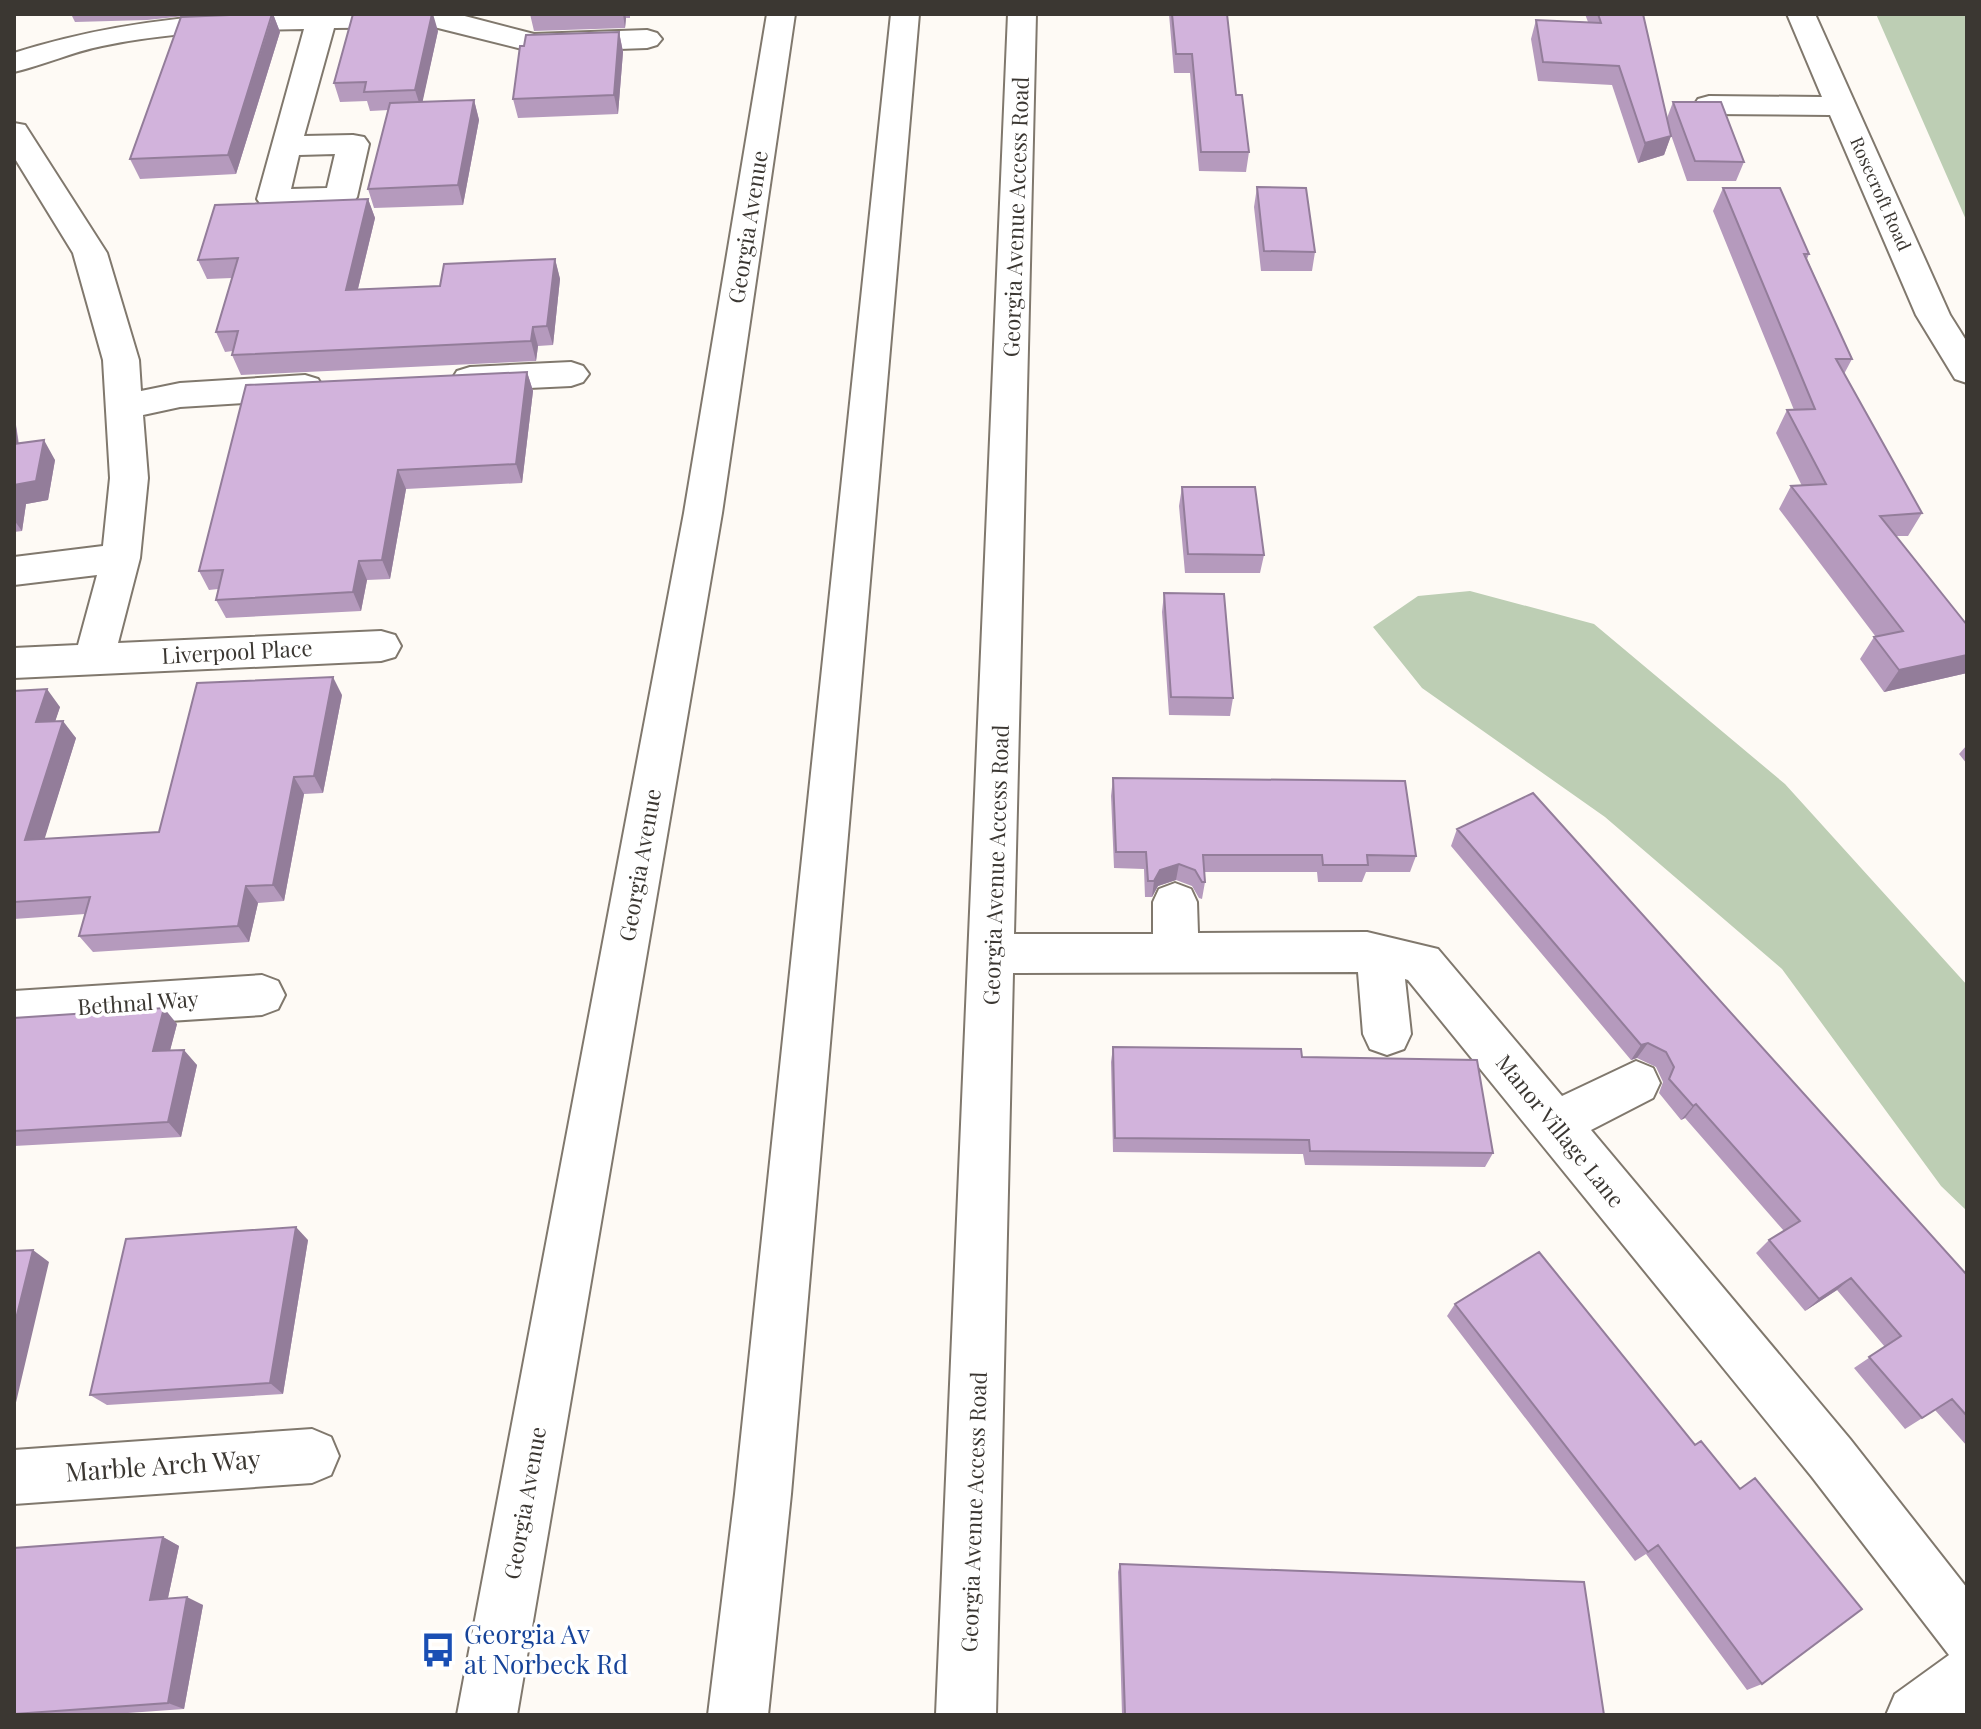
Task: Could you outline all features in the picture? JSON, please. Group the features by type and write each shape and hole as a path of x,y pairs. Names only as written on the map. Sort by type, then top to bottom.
{"street":[{"name":"Georgia Avenue","path":"487,1715 703,513 781,14"},
{"path":"738,1715 763,1494 905,14"},
{"name":"Georgia Avenue Access Road","path":"966,1715 1022,14"},
{"name":"Rosecroft Road","path":"1801,14 1933,315 1967,371"},
{"path":"14,63 65,46 193,20 434,18 465,22 517,41 534,43 647,39"},
{"path":"286,146 321,21"},
{"path":"1709,105 1841,106"},
{"path":"14,132 24,168 90,253 121,360 129,478 121,558 94,659"},
{"path":"430,381 571,374"},
{"path":"125,406 180,395 335,386"},
{"path":"14,571 121,558"},
{"name":"Liverpool Place","path":"14,663 381,646"},
{"path":"1175,902 1176,953"},
{"name":"Manor Village Lane","path":"993,954 1379,954 1422,963 1831,1458 1967,1634"},
{"path":"1379,954 1387,1034"},
{"name":"Bethnal Way","path":"14,1011 262,995"},
{"path":"1555,1124 1636,1083"},
{"name":"Marble Arch Way","path":"14,1477 312,1456"},
{"path":"1916,1715 1967,1677"}],"green space":[{"path":"1876,14 1967,14 1967,222"},
{"path":"1470,591 1594,624 1785,784 1967,985 1967,1211 1941,1186 1782,969 1605,817 1422,688 1373,627 1418,596"}],"building":[{"path":"272,14 228,155 130,159 181,17"},
{"path":"353,14 432,14 415,90 364,92 366,82 334,83"},
{"path":"1172,14 1227,14 1236,95 1242,95 1249,152 1201,152 1192,54 1176,54"},
{"path":"1598,14 1643,14 1671,136 1645,143 1619,66 1543,62 1536,20 1601,23"},
{"path":"619,32 614,95 513,99 520,46 524,46 526,35"},
{"path":"474,100 458,185 368,189 390,103"},
{"path":"1673,102 1721,102 1744,162 1695,161"},
{"path":"1257,187 1306,188 1315,252 1264,251"},
{"path":"1723,188 1780,188 1809,254 1804,254 1852,359 1836,359 1922,513 1880,516 1967,625 1967,655 1899,670 1874,637 1903,631 1791,486 1826,484 1787,410 1815,409"},
{"path":"368,199 346,290 440,286 444,264 555,259 547,326 533,327 531,341 232,355 238,331 216,332 238,258 198,260 215,205"},
{"path":"527,372 516,464 398,470 382,560 359,561 353,592 216,600 223,570 199,571 246,385"},
{"path":"44,440 36,481 14,485 14,444"},
{"path":"1182,487 1255,487 1264,555 1188,554"},
{"path":"1164,593 1224,594 1233,698 1171,697"},
{"path":"333,677 314,776 294,777 273,885 246,886 238,926 79,936 90,897 14,902 14,691 47,689 36,722 63,721 25,840 159,832 197,683"},
{"path":"1113,778 1405,781 1416,856 1367,855 1368,865 1323,865 1322,855 1203,855 1205,882 1195,870 1179,864 1160,870 1154,881 1148,881 1146,852 1116,852"},
{"path":"1533,793 1967,1275 1967,1416 1952,1399 1922,1418 1869,1357 1901,1336 1851,1278 1819,1299 1769,1240 1800,1221 1696,1104 1693,1106 1669,1079 1674,1067 1666,1052 1648,1043 1641,1045 1457,829"},
{"path":"164,1008 153,1051 184,1050 168,1122 14,1131 14,1018"},
{"path":"1113,1047 1301,1049 1302,1057 1477,1060 1493,1153 1310,1151 1309,1140 1115,1138"},
{"path":"296,1227 270,1383 90,1395 126,1239"},
{"path":"33,1250 14,1327 14,1251"},
{"path":"1539,1252 1695,1445 1701,1441 1740,1489 1755,1478 1862,1609 1762,1684 1658,1545 1648,1552 1455,1304"},
{"path":"163,1537 150,1600 187,1597 168,1703 14,1714 14,1548"},
{"path":"1120,1564 1584,1582 1604,1715 1125,1714"}],"place":[{"name":"Georgia Av at Norbeck Rd","path":"438,1650"}]}
